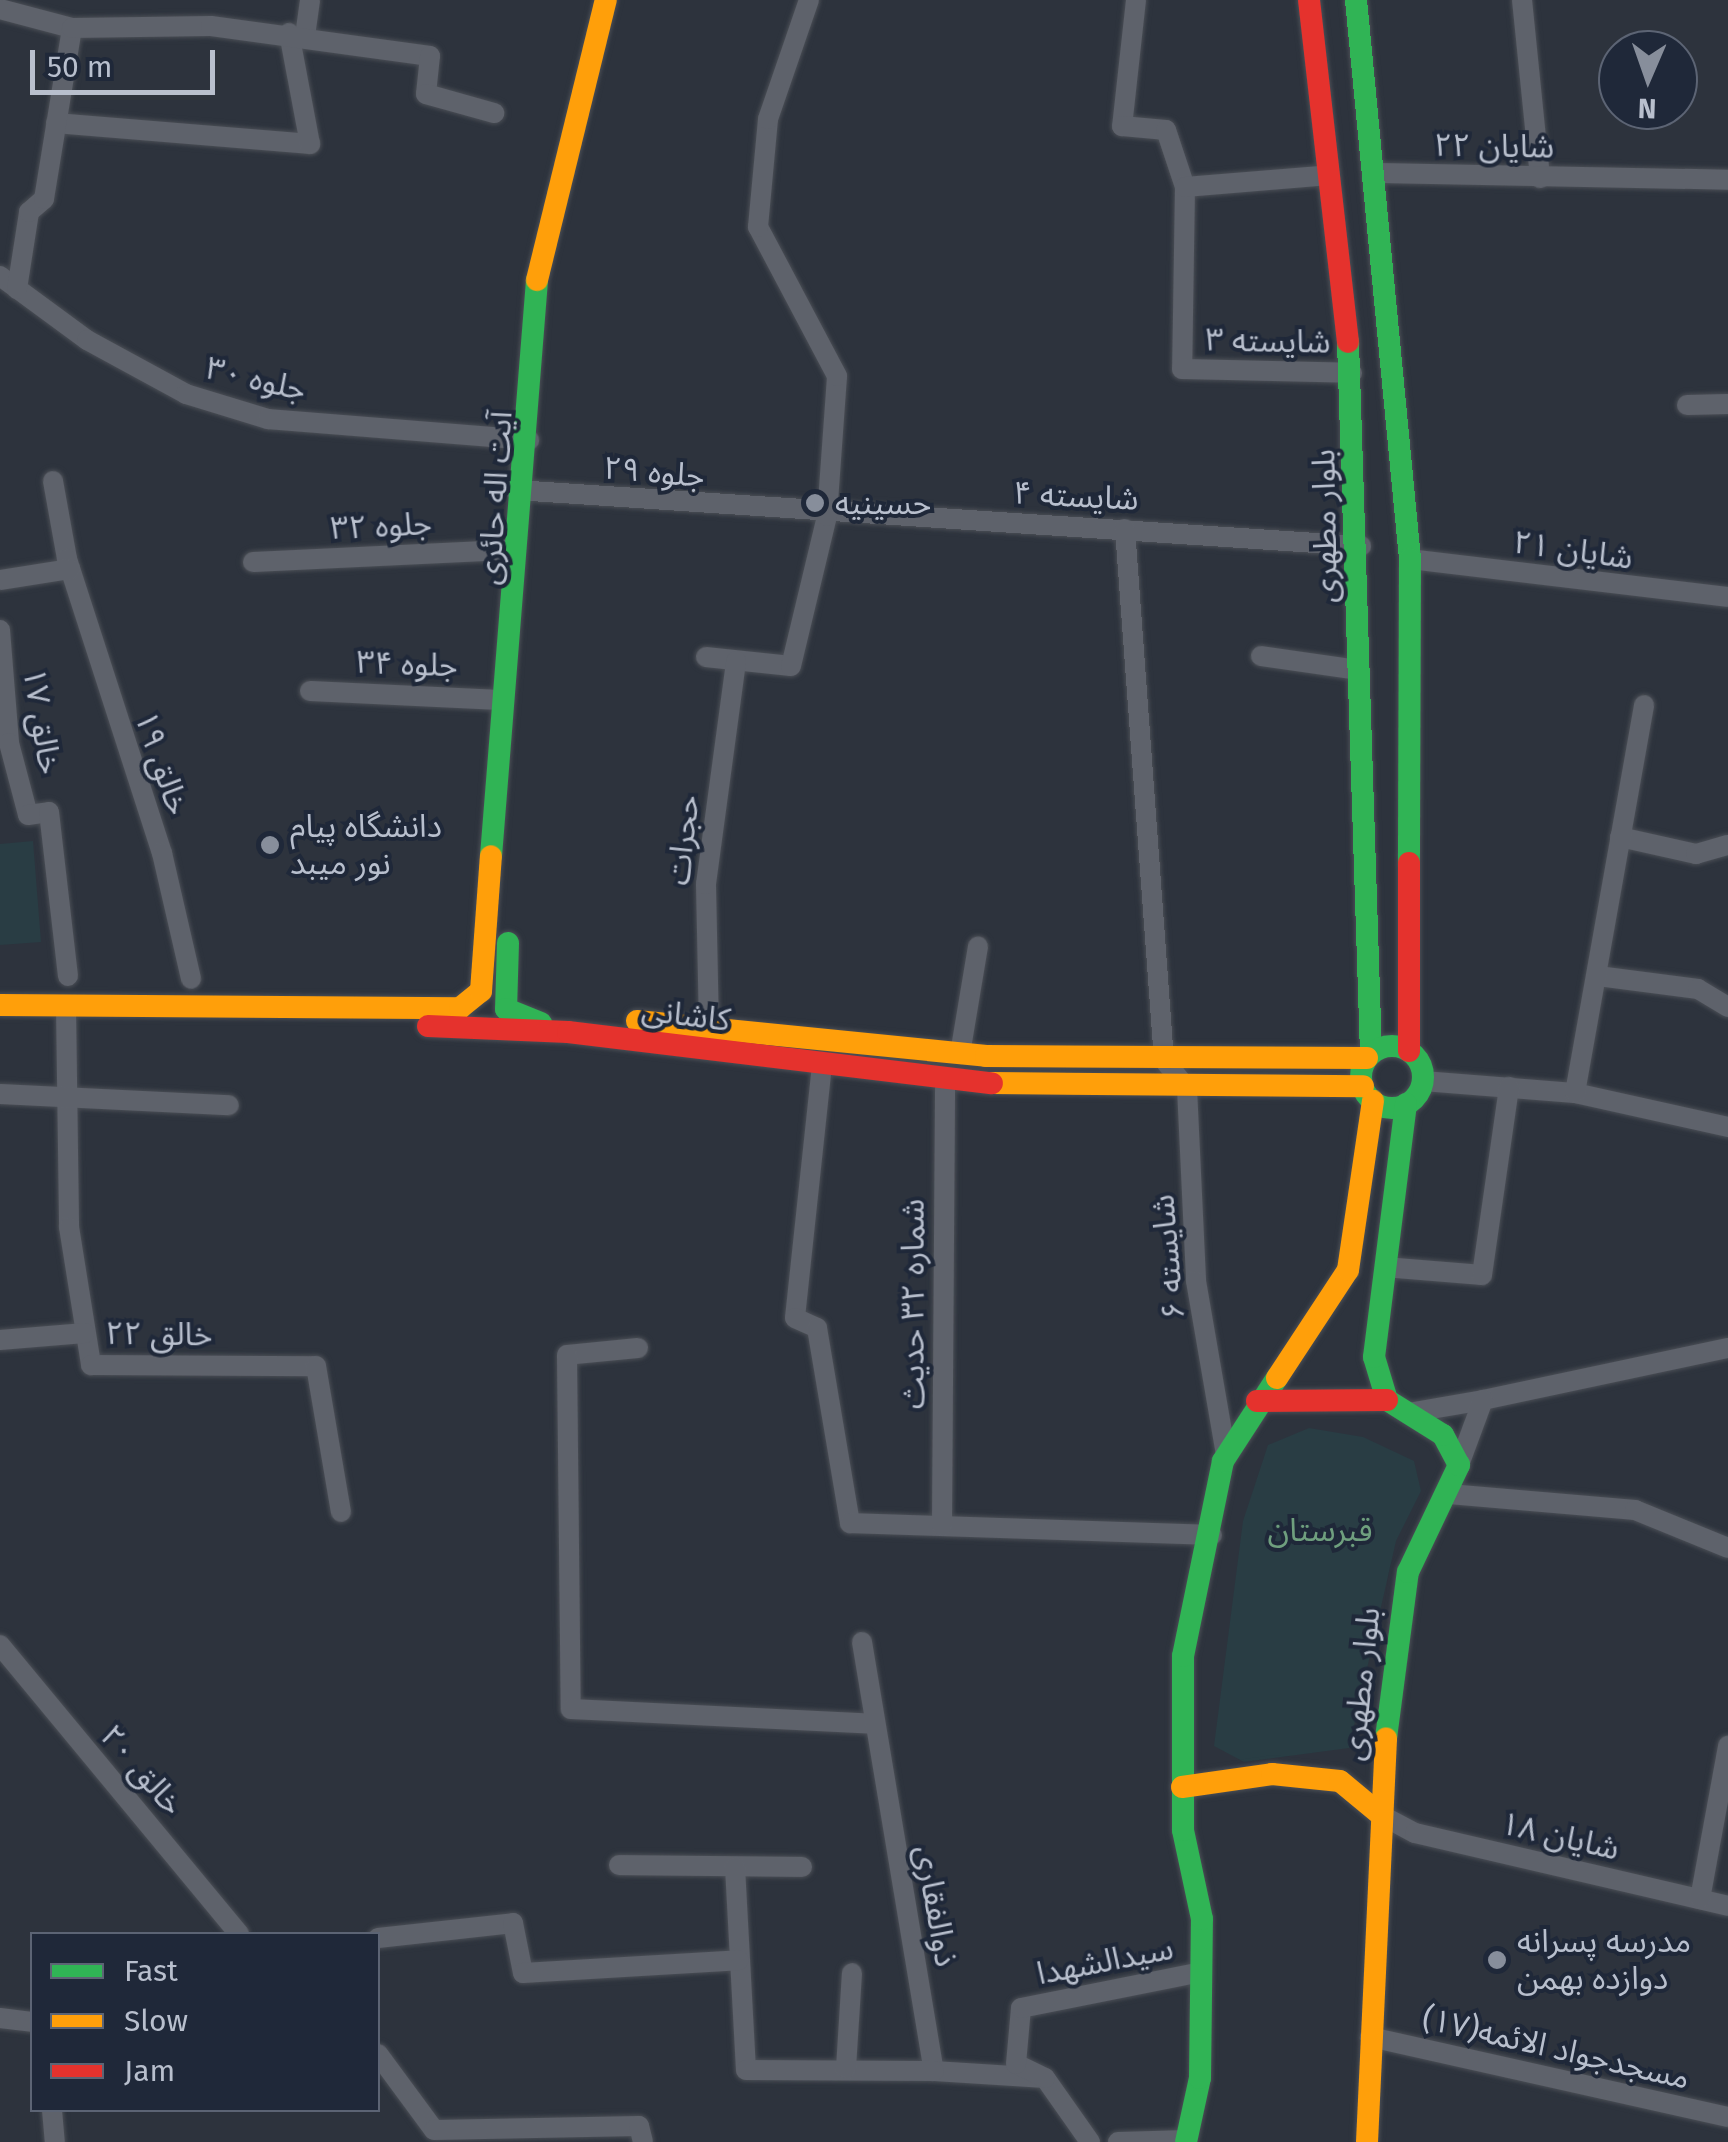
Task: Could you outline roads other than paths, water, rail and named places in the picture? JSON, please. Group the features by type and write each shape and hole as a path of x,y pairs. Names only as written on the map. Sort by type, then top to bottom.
{"street":[{"path":"56,123 310,144 297,35 310,0"},
{"name":"آیت اله حائری","path":"506,1009 522,490 540,262 606,0"},
{"name":"آیت اله حائری","path":"526,440 554,258 618,0"},
{"path":"706,657 791,666 827,516 837,376 758,227 768,120 809,0"},
{"path":"1136,0 1122,126 1166,130 1184,187 1330,175"},
{"name":"بلوار مطهری","path":"1309,0 1352,373 1361,546 1358,670 1368,1094"},
{"path":"1356,0 1378,173 1410,559 1409,1051 1423,1081"},
{"path":"1522,0 1540,178"},
{"path":"0,9 72,28 138,21 297,35 430,56 426,94 494,113"},
{"path":"9,283 56,123 72,28"},
{"name":"شایان ۲۲","path":"1378,173 1728,180"},
{"name":"شایسته ۳","path":"1184,187 1182,369 1352,373"},
{"name":"جلوه ۳۰","path":"9,283 186,394 268,419 526,440"},
{"path":"1688,405 1728,404"},
{"name":"خالق ۱۹","path":"53,481 68,564 162,853 191,979"},
{"name":"آیت اله حائری","path":"460,1008 481,991 491,944 501,700 512,550 522,490"},
{"name":"جلوه ۲۹","path":"522,490 788,511"},
{"name":"شایسته ۴","path":"788,511 827,516 930,514 1361,546"},
{"path":"1125,529 1164,1060 1187,1088"},
{"name":"جلوه ۳۲","path":"253,562 512,550"},
{"name":"شایان ۲۱","path":"1410,559 1728,597"},
{"path":"0,580 68,564"},
{"name":"خالق ۱۷","path":"0,630 4,714 28,814 50,812 68,976"},
{"path":"1262,656 1358,670"},
{"name":"حجرات","path":"709,1028 706,884 736,661"},
{"name":"جلوه ۳۴","path":"310,691 501,700"},
{"path":"1575,1093 1644,705"},
{"path":"1620,837 1696,854 1728,845"},
{"path":"960,1054 978,947"},
{"path":"1598,976 1698,989 1728,1007"},
{"name":"کاشانی","path":"0,1005 66,1015 568,1032 944,1082 1368,1094 1406,1104"},
{"path":"423,1026 460,1008"},
{"name":"کاشانی","path":"0,1023 66,1015 460,1008 506,1009 960,1054 1164,1060 1369,1056 1409,1051"},
{"path":"506,1009 568,1032"},
{"name":"خالق ۲۲","path":"66,1015 69,1227 90,1366 316,1366 340,1512"},
{"path":"822,1064 796,1318 817,1328 850,1523 1212,1535"},
{"path":"1423,1081 1575,1093 1728,1127"},
{"path":"1387,1400 1374,1357 1384,1267 1406,1104 1423,1081"},
{"name":"شماره ۳۲ حدیث","path":"942,1526 944,1082"},
{"name":"شایسته ۶","path":"1187,1088 1196,1281 1226,1455"},
{"path":"1384,1267 1482,1275 1509,1088"},
{"path":"0,1094 229,1105"},
{"path":"1118,2142 1187,2141 1200,2078 1201,1972 1182,1787 1183,1656 1212,1535 1226,1455 1257,1401 1348,1270 1368,1094"},
{"path":"0,1340 86,1333"},
{"path":"638,1348 567,1354 571,1709 874,1724"},
{"path":"1408,1413 1728,1348"},
{"path":"1257,1401 1387,1400 1443,1435 1459,1465"},
{"path":"1459,1465 1482,1400"},
{"name":"بلوار مطهری","path":"1367,2142 1389,1665 1408,1572 1459,1465"},
{"path":"1448,1494 1634,1510 1728,1548"},
{"name":"ذوالفقاری","path":"862,1642 934,2071"},
{"name":"خالق ۲۰","path":"0,1646 237,1932"},
{"path":"1700,1900 1728,1746"},
{"path":"1182,1787 1272,1774 1340,1781 1381,1816"},
{"name":"شایان ۱۸","path":"1381,1816 1414,1833 1728,1906"},
{"path":"619,1865 802,1867"},
{"path":"735,1867 746,2070 846,2068 1046,2078 1084,2140"},
{"path":"380,1938 513,1924 524,1973 739,1960"},
{"name":"سیدالشهدا","path":"1046,2078 1016,2064 1022,2008 1201,1972"},
{"path":"846,2068 852,1973"},
{"path":"0,2018 30,2022"},
{"name":"مسجدجواد الائمه(۱۷)","path":"1370,2037 1728,2117"},
{"path":"380,2058 432,2136 638,2126 643,2142"},
{"path":"52,2112 55,2142"}],"place":[{"name":"حسینیه","path":"815,503"},
{"name":"دانشگاه پیام نور میبد","path":"270,845"},
{"name":"مدرسه پسرانه دوازده بهمن","path":"1497,1960"}],"park label":[{"name":"قبرستان","path":"1320,1530"}]}
